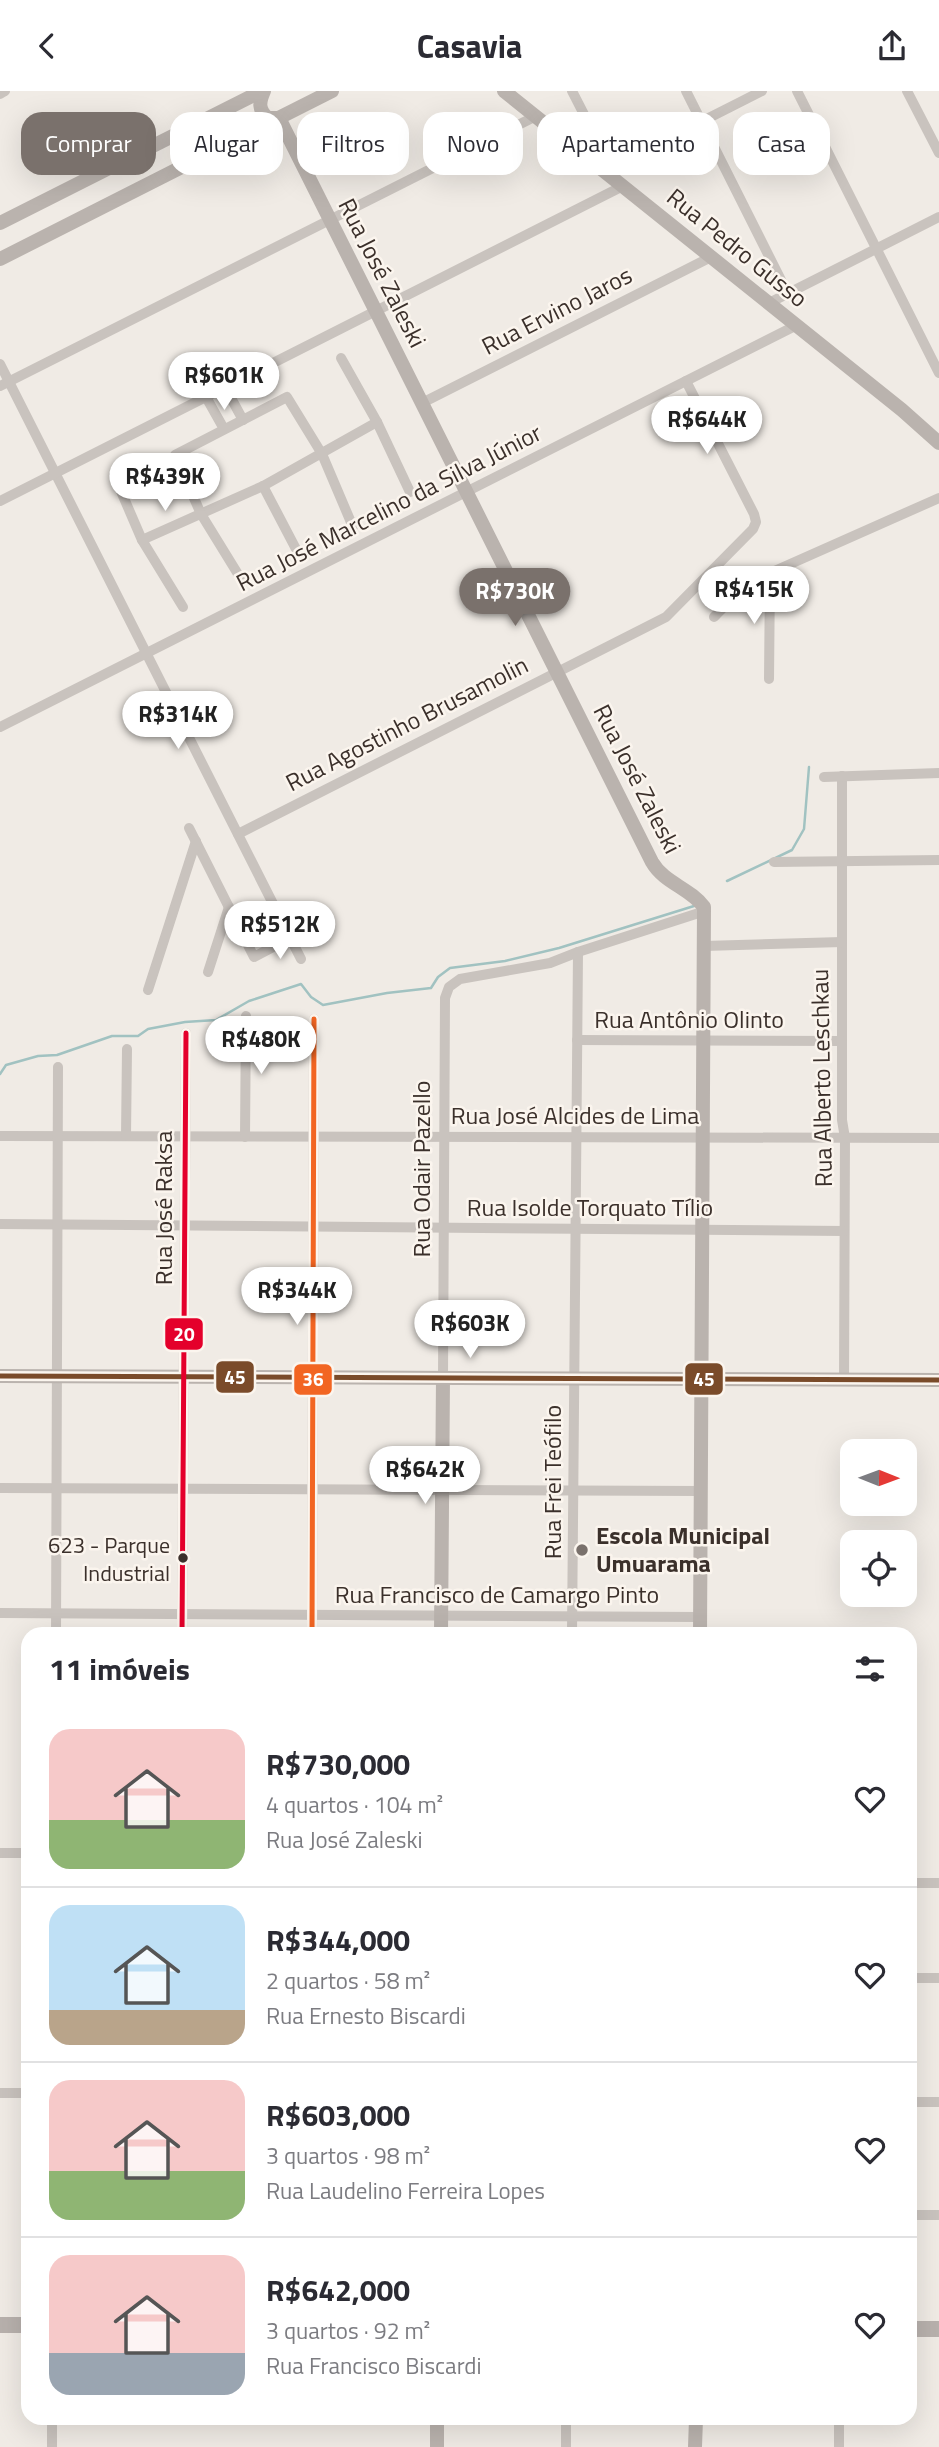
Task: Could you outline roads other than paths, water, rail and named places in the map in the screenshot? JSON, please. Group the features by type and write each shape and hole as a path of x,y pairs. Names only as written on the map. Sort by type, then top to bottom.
{"main road":[{"path":"0,2325 21,2325"},
{"path":"917,2329 939,2329"}],"street":[{"path":"0,94 5,91"},
{"path":"0,223 263,91"},
{"name":"Rua José Zaleski","path":"263,91 260,99 263,112"},
{"path":"283,116 332,91"},
{"name":"Rua Pedro Gusso","path":"504,91 536,116"},
{"path":"572,91 583,112"},
{"path":"686,91 696,112"},
{"path":"719,112 762,91"},
{"path":"797,91 939,373"},
{"path":"907,91 939,153"},
{"path":"5,384 536,116"},
{"name":"Rua José Zaleski","path":"283,126 655,867 666,878 698,899 705,911"},
{"path":"719,157 788,294"},
{"path":"0,259 170,173"},
{"name":"Rua Pedro Gusso","path":"609,175 902,410 939,443"},
{"path":"0,501 623,186"},
{"path":"769,303 939,217"},
{"name":"Rua Ervino Jaros","path":"422,403 711,257"},
{"name":"Rua José Marcelino da Silva Júnior","path":"0,727 797,325"},
{"path":"341,358 377,422 410,492"},
{"path":"0,364 5,384 55,473 301,959"},
{"name":"Rua Agostinho Brusamolin","path":"237,834 666,617 753,529 756,522 686,381"},
{"path":"225,387 243,420"},
{"path":"206,397 224,429"},
{"path":"241,579 201,514 175,454 287,397 322,454 353,527"},
{"path":"142,540 263,486 377,422"},
{"path":"114,475 142,540 183,607"},
{"path":"263,486 296,549"},
{"path":"714,617 755,575 770,573 939,498"},
{"path":"769,679 770,573"},
{"path":"824,777 939,773"},
{"name":"Rua Alberto Leschkau","path":"842,776 844,1379"},
{"path":"189,828 254,957 290,938"},
{"path":"148,990 196,841"},
{"path":"774,862 939,860"},
{"path":"208,972 229,907"},
{"path":"578,952 705,911 700,1627"},
{"path":"247,943 283,923"},
{"path":"704,946 842,942"},
{"name":"Rua Odair Pazello","path":"442,1627 446,998 454,981 550,963 578,952"},
{"name":"Rua Frei Teófilo","path":"572,1627 578,952"},
{"path":"245,1137 246,1016"},
{"path":"312,1627 314,1019"},
{"name":"Rua José Raksa","path":"182,1627 186,1033"},
{"name":"Rua Antônio Olinto","path":"577,1040 842,1041"},
{"path":"126,1136 127,1049"},
{"path":"56,1627 58,1067"},
{"name":"Rua José Alcides de Lima","path":"0,1136 939,1138"},
{"name":"Rua Isolde Torquato Tílio","path":"0,1224 844,1231"},
{"path":"0,1376 939,1380"},
{"path":"0,1488 701,1491"},
{"name":"Rua Francisco de Camargo Pinto","path":"0,1613 700,1616"},
{"path":"0,1853 21,1853"},
{"path":"917,1883 939,1883"},
{"path":"917,1978 939,1978"},
{"path":"0,2093 21,2093"},
{"path":"917,2102 939,2102"},
{"path":"917,2215 939,2215"},
{"path":"52,2425 52,2447"},
{"path":"437,2425 437,2447"},
{"path":"566,2425 566,2447"},
{"path":"695,2447 696,2425"},
{"path":"839,2425 839,2447"}],"waterway":[{"path":"727,881 792,850 804,829 809,767"},
{"path":"0,1074 6,1065 38,1056 57,1055 112,1036 138,1036 148,1029 216,1020 249,1001 301,984 311,997 323,1005 431,988 438,977 450,968 505,961 559,948 694,906"}],"place":[{"name":"Escola Municipal Umuarama","path":"582,1550"},
{"name":"623 - Parque Industrial","path":"183,1558"}]}
